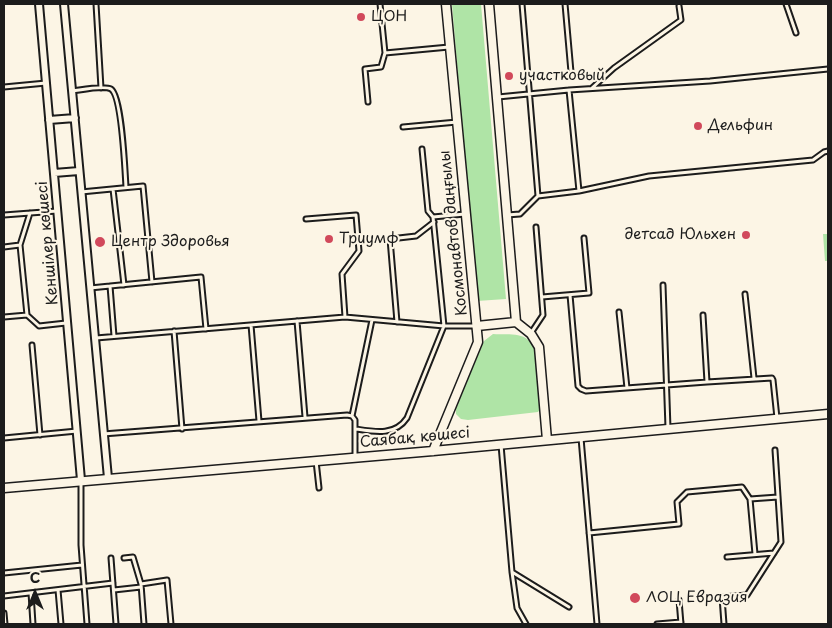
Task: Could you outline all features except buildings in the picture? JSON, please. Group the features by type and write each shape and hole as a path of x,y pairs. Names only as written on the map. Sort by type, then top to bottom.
{"street":[{"name":"Кеншілер көшесі","path":"39,4 81,480"},
{"path":"64,4 108,478"},
{"name":"Космонавтов даңғылы","path":"433,451 478,342 446,4"},
{"path":"489,4 516,322"},
{"path":"50,120 75,118"},
{"path":"54,173 80,171"},
{"path":"477,326 516,322 531,334 539,347 547,440"},
{"name":"Саябақ көшесі","path":"4,488 433,451 828,414"}],"lane":[{"path":"96,4 101,88"},
{"path":"368,102 365,69 381,67 384,54 380,4"},
{"path":"522,4 538,196"},
{"path":"565,4 571,72"},
{"path":"786,4 796,34"},
{"path":"591,88 614,68 680,20 679,6"},
{"path":"384,54 450,47"},
{"path":"497,97 591,88 710,81 828,69"},
{"path":"4,87 46,83"},
{"path":"72,91 101,88 112,90 118,100 126,187"},
{"path":"569,90 579,191"},
{"path":"403,127 457,122"},
{"path":"356,429 385,432 395,430 404,424 444,326 433,220 428,211 422,149"},
{"path":"507,215 520,214 538,196 579,191 649,176 813,160 828,151"},
{"path":"81,192 143,186 152,282"},
{"path":"113,189 124,284"},
{"path":"4,215 57,211"},
{"path":"30,213 20,245 27,315 39,326 67,323"},
{"path":"397,322 390,238 416,236 433,220 466,214"},
{"path":"306,219 356,215 359,251 342,274 345,317"},
{"path":"531,334 543,315 536,227"},
{"path":"542,297 589,293 584,238"},
{"path":"4,247 20,245"},
{"path":"90,288 201,277 206,329"},
{"path":"663,285 668,429"},
{"path":"110,286 114,336"},
{"path":"746,294 754,378"},
{"path":"570,295 578,386 581,390 769,377 773,380 777,419"},
{"path":"619,312 627,388"},
{"path":"4,317 27,315"},
{"path":"703,315 707,382"},
{"path":"95,338 345,317 444,326 477,326"},
{"path":"355,457 356,429 355,420 352,416 372,320"},
{"path":"297,321 305,417"},
{"path":"252,325 259,421"},
{"path":"174,332 182,429"},
{"path":"32,345 40,435"},
{"path":"103,434 182,429 305,417 352,416"},
{"path":"4,438 76,431"},
{"path":"581,437 597,624"},
{"path":"501,444 512,572 517,608 526,624"},
{"path":"724,624 722,597 747,595 781,542 775,450"},
{"path":"316,460 318,488"},
{"path":"81,480 82,565 87,624"},
{"path":"589,533 679,524 677,502 687,492 742,487 750,499 755,554"},
{"path":"750,499 778,497"},
{"path":"727,557 774,553"},
{"path":"124,558 133,557 140,585 144,624"},
{"path":"111,558 116,624"},
{"path":"4,573 82,565"},
{"path":"512,572 568,607"},
{"path":"114,590 167,580 171,624"},
{"path":"4,596 113,583"},
{"path":"58,590 61,624"},
{"path":"31,593 33,624"},
{"path":"657,624 681,623 680,600"},
{"path":"4,613 5,624"}],"green space":[{"path":"452,4 481,4 506,299 477,301"},
{"path":"823,234 828,234 828,261 825,261"},
{"path":"493,334 518,335 532,344 535,350 542,407 538,412 468,420 461,419 456,414 456,408 484,341"}],"place":[{"name":"ЦОН","path":"361,17"},
{"name":"участковый","path":"509,76"},
{"name":"Дельфин","path":"698,126"},
{"name":"детсад Юльхен","path":"746,235"},
{"name":"Триумф","path":"329,239"},
{"name":"Центр Здоровья","path":"100,242"},
{"name":"ЛОЦ Евразия","path":"635,598"}]}
